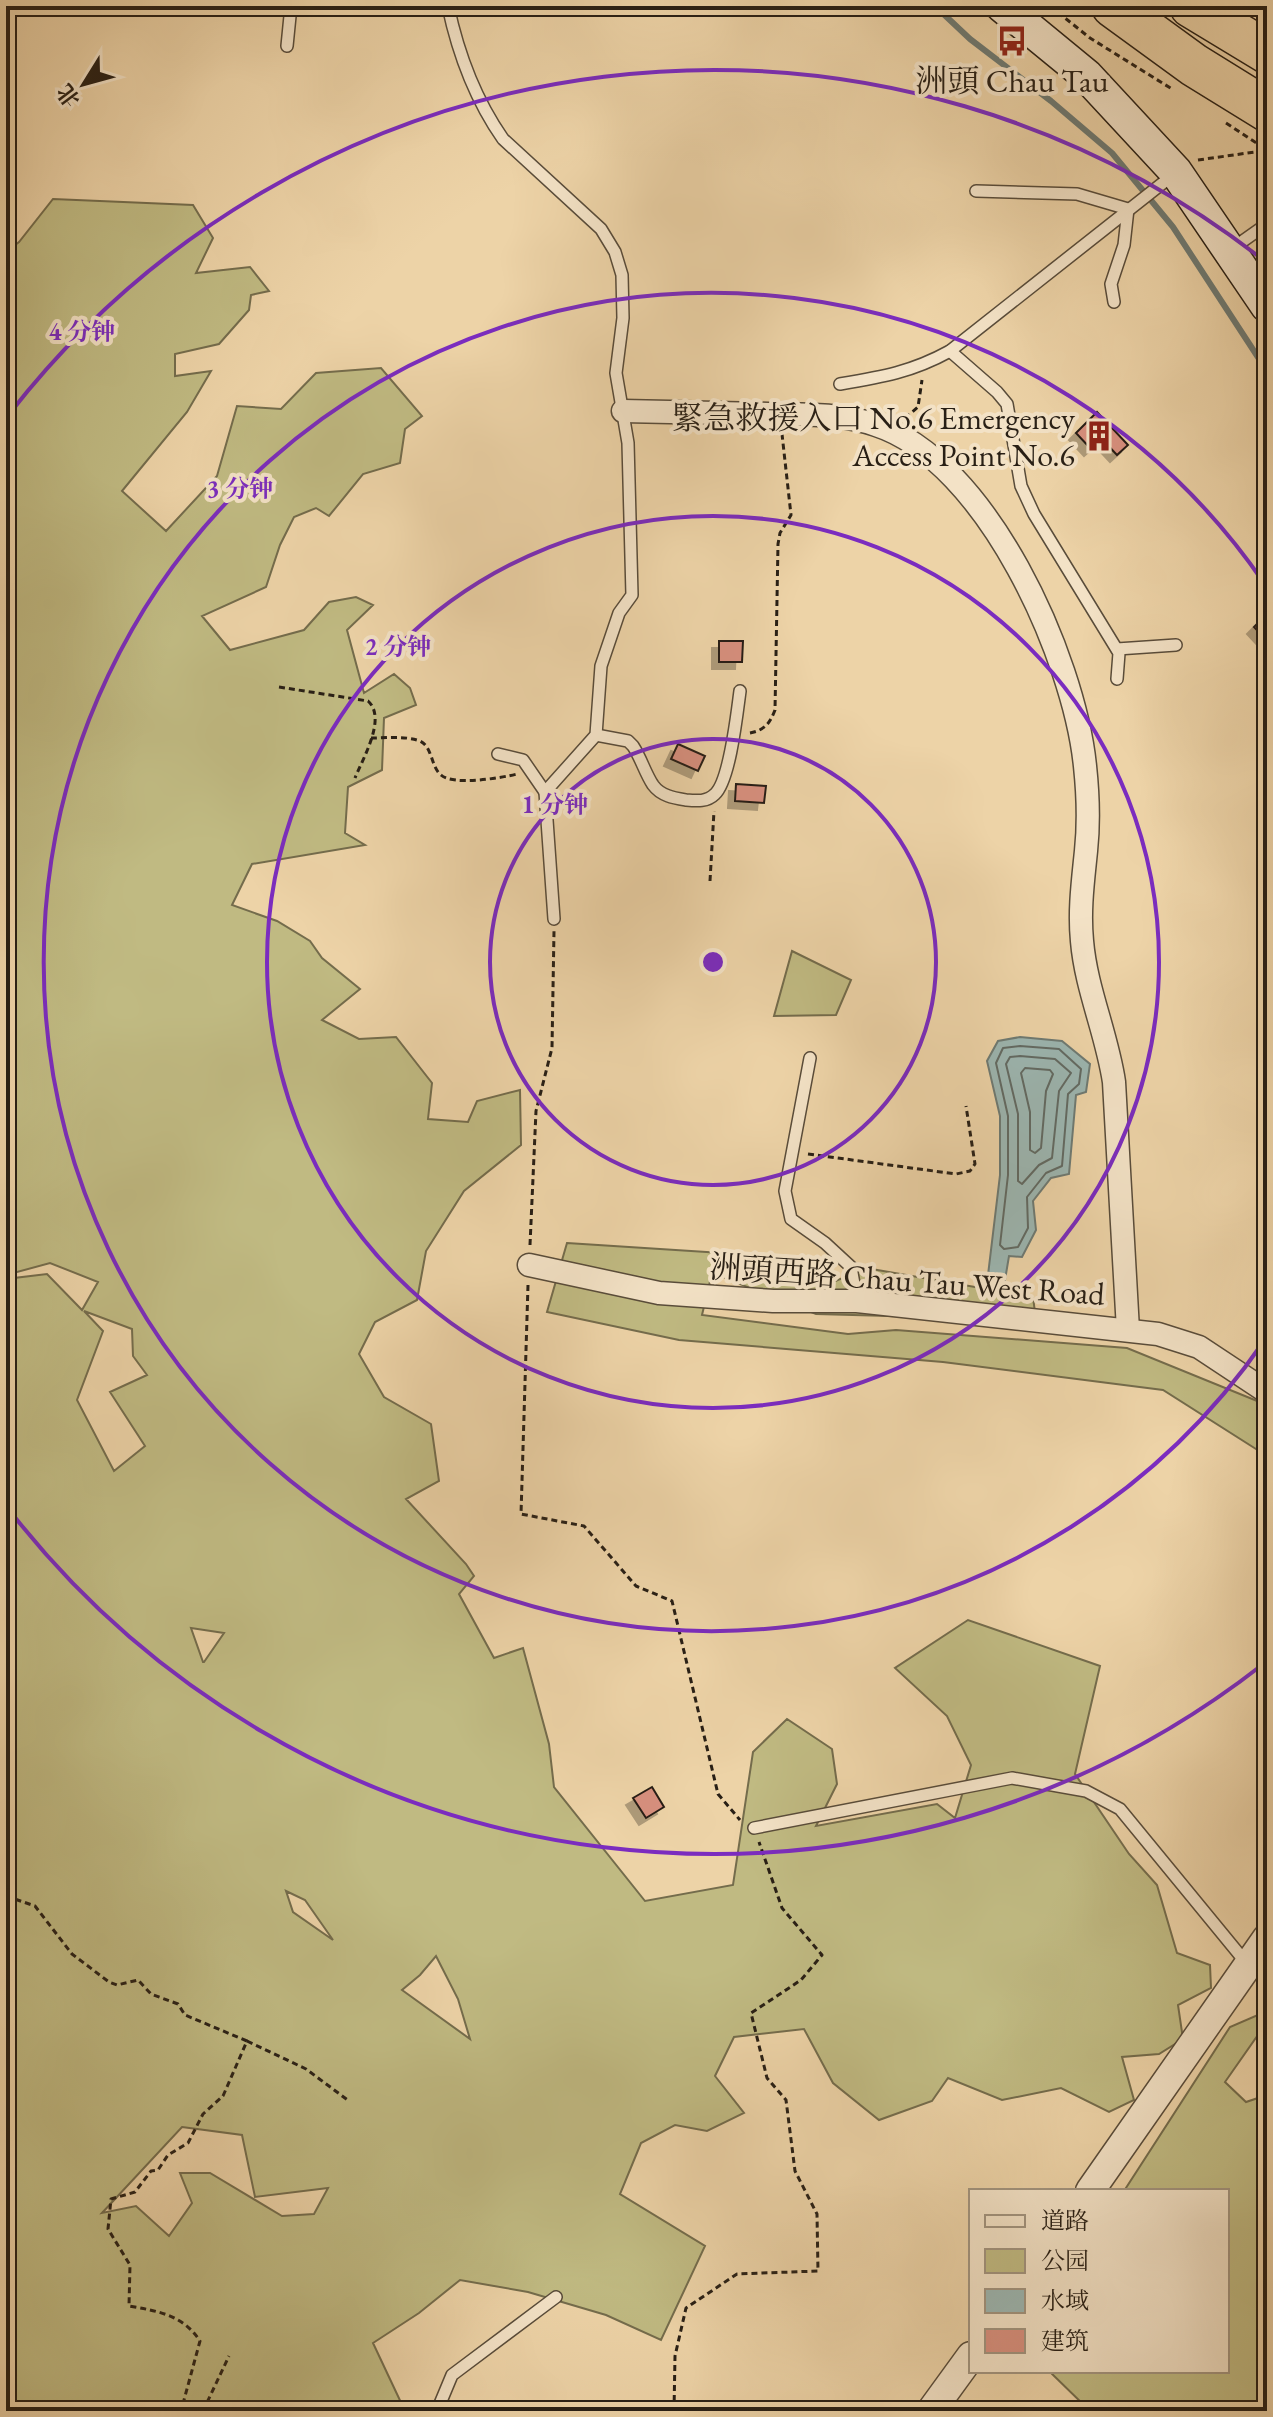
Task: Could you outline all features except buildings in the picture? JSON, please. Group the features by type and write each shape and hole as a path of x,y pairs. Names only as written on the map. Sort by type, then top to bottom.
{"highway":[{"path":"1113,6 1194,65 1267,110"},
{"path":"1130,6 1267,88"},
{"path":"1191,6 1267,52"},
{"path":"1239,6 1267,19"}],"main road":[{"path":"1002,6 1086,75 1181,167 1229,250 1267,306"}],"street":[{"path":"623,411 838,416 890,430 922,448 943,466 993,530 1036,602 1068,682 1083,747 1087,787 1082,943 1088,984 1106,1041 1114,1082 1128,1330"},
{"name":"洲頭西路 Chau Tau West Road","path":"529,1265 659,1293 773,1301 857,1301 1173,1337 1199,1347 1267,1392"},
{"path":"1091,2189 1267,1939"},
{"path":"931,2411 969,2359"}],"lane":[{"path":"287,46 291,6"},
{"path":"448,6 456,44 490,120 503,139 601,229 615,252 622,275 623,318 616,373 628,443 632,595 619,613 601,666 596,735 545,792"},
{"path":"840,384 890,376 920,367 950,351 1181,167"},
{"path":"976,191 1077,194 1128,209"},
{"path":"1114,302 1111,284 1124,245 1128,209"},
{"path":"1229,250 1267,224"},
{"path":"950,351 1007,404 1021,486 1034,514 1117,649 1120,664 1117,679"},
{"path":"1117,649 1176,645"},
{"path":"596,735 628,741 653,785 661,792 700,802 714,795 722,784 734,735 740,691"},
{"path":"498,754 523,760 545,792 554,919"},
{"path":"810,1058 785,1191 791,1219 825,1243 851,1267 857,1301"},
{"path":"754,1828 1012,1778 1086,1791 1120,1809 1248,1965"},
{"path":"437,2411 452,2375 556,2297"}],"path":[{"path":"1050,6 1090,38 1183,96"},
{"path":"1223,121 1267,150"},
{"path":"1181,167 1255,152 1267,160"},
{"path":"890,430 918,407 921,381 944,373 950,351"},
{"path":"734,735 759,731 770,723 775,710 778,544 780,533 791,515 780,414"},
{"path":"279,687 368,701 374,706 376,715 371,738 355,778"},
{"path":"371,738 417,740 425,744 437,771 450,780 505,777 532,771"},
{"path":"710,881 714,795"},
{"path":"554,919 552,1048 536,1111 521,1514 584,1526 636,1586 672,1601 718,1794 741,1822 754,1828 782,1908 822,1955 801,1980 751,2013 767,2078 786,2100 795,2171 817,2214 818,2271 737,2274 686,2308 675,2356 674,2411"},
{"path":"792,1152 956,1174 970,1171 975,1164 966,1106"},
{"path":"6,1896 35,1906 72,1954 109,1982 117,1985 138,1980 151,1994 178,2004 185,2015 306,2069 349,2101"},
{"path":"181,2411 200,2341 190,2325 159,2311 129,2306 130,2265 108,2229 111,2199 135,2192 151,2171 158,2170 168,2155 188,2143 203,2114 223,2096 247,2041"},
{"path":"203,2411 229,2356"}],"green space":[{"path":"53,199 193,205 213,238 196,273 250,267 269,291 251,295 249,310 219,344 175,354 175,376 211,371 187,412 122,491 166,531 217,476 237,406 281,409 316,373 381,368 422,416 405,429 400,463 363,474 329,516 316,508 294,517 280,545 266,587 202,616 230,650 304,630 329,602 356,597 373,605 347,630 364,693 394,674 410,688 416,705 384,718 382,770 348,787 345,833 365,845 252,864 232,905 277,921 310,941 322,958 360,989 322,1020 359,1039 396,1037 432,1083 428,1119 468,1122 477,1101 520,1090 521,1145 464,1191 426,1251 417,1300 375,1322 359,1354 384,1397 431,1424 439,1481 406,1499 474,1576 459,1594 494,1658 523,1648 549,1744 554,1787 645,1901 733,1885 753,1752 787,1719 832,1749 837,1784 816,1826 937,1804 955,1818 971,1765 947,1716 895,1668 968,1620 1100,1666 1075,1774 1129,1854 1157,1885 1177,1953 1210,1965 1211,1988 1178,2005 1183,2039 1159,2054 1122,2057 1134,2100 1109,2112 1061,2088 1002,2100 948,2078 932,2101 879,2120 833,2083 804,2029 734,2037 715,2076 744,2113 707,2131 675,2125 641,2143 620,2194 705,2246 661,2340 606,2315 528,2292 460,2280 419,2313 373,2343 405,2411 6,2411 6,1279 47,1274 82,1310 98,1282 50,1263 6,1275 6,252 19,242","holes":["84,1311 132,1329 133,1356 147,1375 110,1392 145,1446 114,1471 77,1400 103,1331","191,1628 224,1633 203,1662","286,1891 305,1900 333,1940 293,1912","436,1956 458,1999 470,2039 402,1990","182,2127 242,2135 255,2197 328,2188 314,2214 282,2216 210,2173 180,2173 192,2203 169,2236 136,2206 102,2213"]},
{"path":"792,951 851,980 836,1015 774,1016"},
{"path":"567,1243 722,1253 824,1286 866,1268 1033,1297 1036,1320 816,1314 712,1273 702,1315 848,1334 896,1330 1127,1348 1267,1405 1267,1456 1163,1390 943,1362 679,1340 547,1312"},
{"path":"1267,2011 1267,2022 1225,2082 1246,2102 1267,2095 1267,2411 1090,2411 1051,2373 1229,2373 1229,2189 1125,2189 1230,2027"}],"water":[{"path":"1020,1037 1062,1041 1090,1064 1086,1092 1076,1095 1069,1174 1051,1178 1033,1201 1036,1230 1022,1257 1009,1256 1005,1280 988,1275 1000,1175 1000,1116 987,1061 998,1041"}],"waterway":[{"path":"935,6 970,39 1112,153 1173,227 1267,371"}],"place":[{"name":"洲頭 Chau Tau","path":"1012,41"},
{"name":"緊急救援入口 No.6 Emergency Access Point No.6","path":"1099,436"}]}
